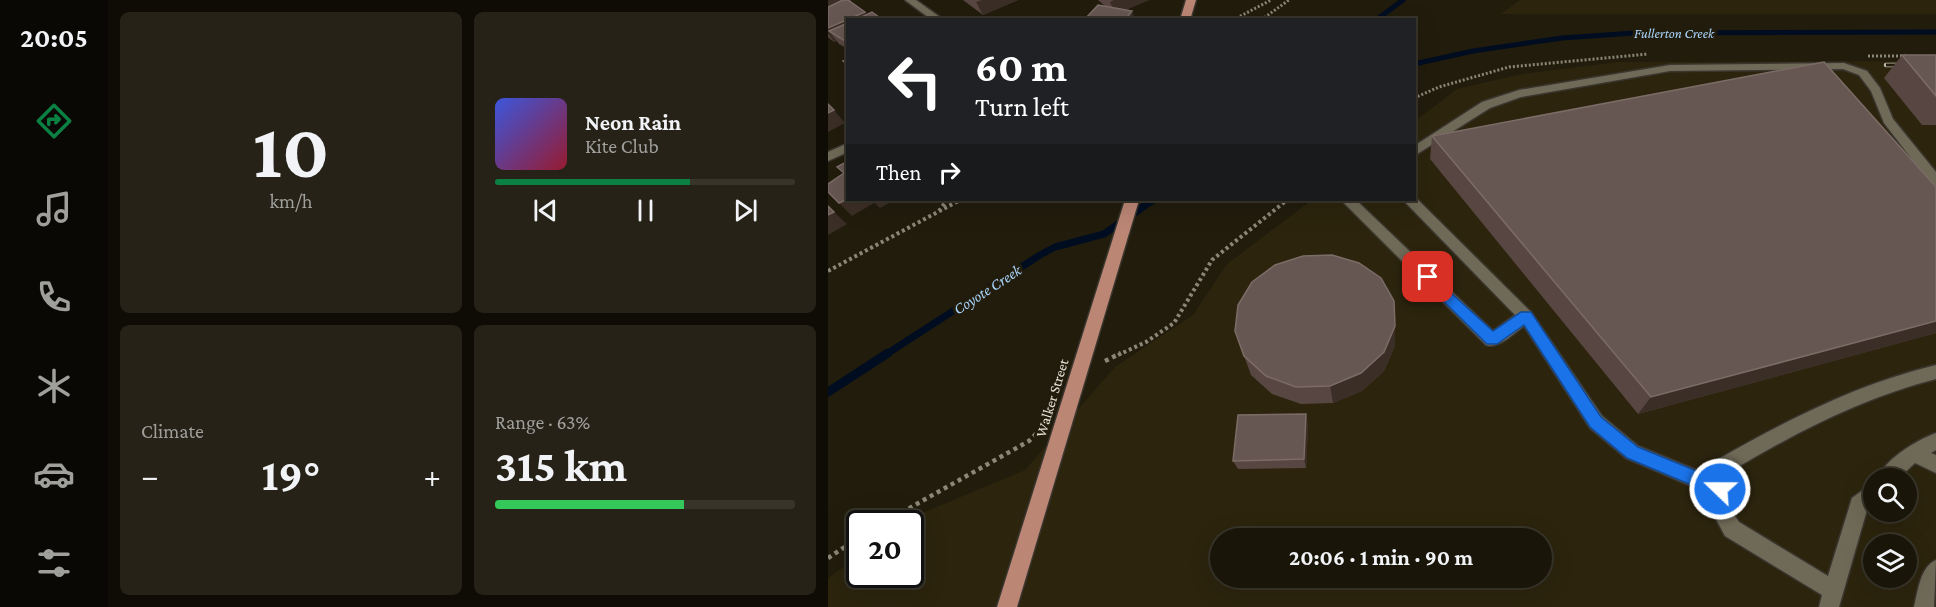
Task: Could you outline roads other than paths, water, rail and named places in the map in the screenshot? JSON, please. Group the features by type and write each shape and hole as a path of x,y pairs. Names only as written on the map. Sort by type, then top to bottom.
{"main road":[{"path":"1186,18 1191,0"},
{"name":"Walker Street","path":"1007,607 1132,201"}],"street":[{"path":"910,0 936,18"},
{"path":"1416,151 1486,105 1519,94 1670,68 1845,66 1863,73 1876,90 1888,120 1936,182"},
{"path":"828,157 846,148"},
{"path":"1349,201 1492,340 1526,316"},
{"path":"1411,201 1526,316 1596,422 1632,452 1720,489"},
{"path":"1863,501 1859,505 1832,599 1732,529 1718,506 1723,466 1809,416 1904,379 1936,372"},
{"path":"1897,468 1913,453 1936,441"},
{"path":"1913,453 1936,464"},
{"path":"1924,607 1930,581 1936,570"}],"waterway":[{"name":"Coyote Creek","path":"1379,18 1403,0"},
{"name":"Fullerton Creek","path":"1416,64 1473,51 1562,38 1635,33 1936,32"},
{"name":"Coyote Creek","path":"885,355 1040,255 1055,247 1104,234 1152,201"},
{"name":"Coyote Creek","path":"828,392 888,353"}],"railway":[{"path":"1886,65 1936,65"}]}
